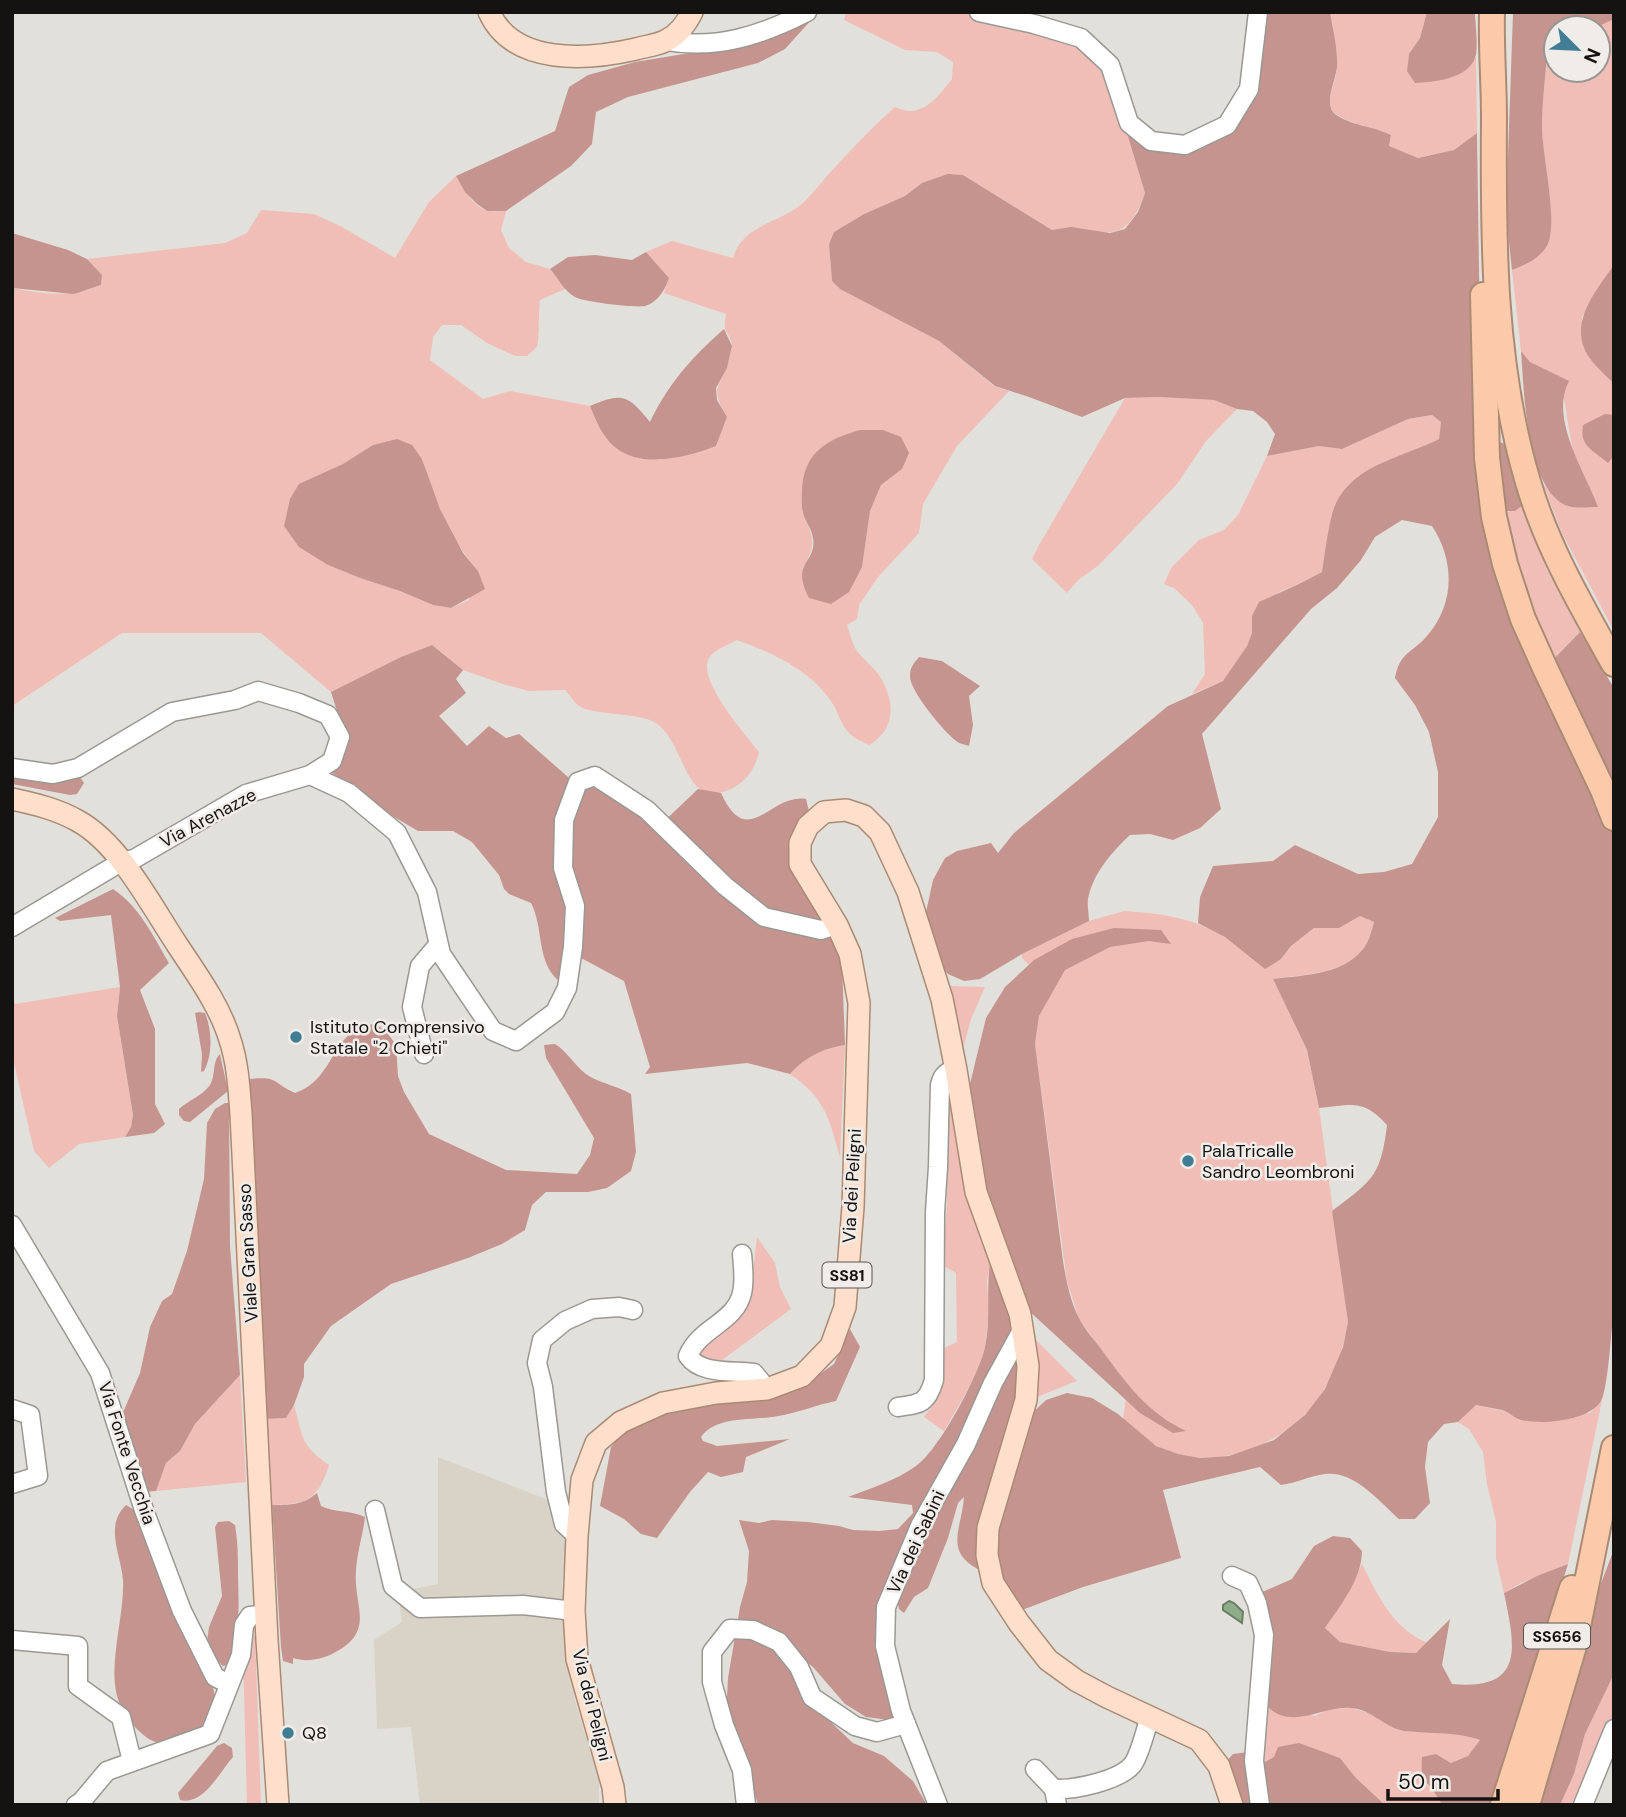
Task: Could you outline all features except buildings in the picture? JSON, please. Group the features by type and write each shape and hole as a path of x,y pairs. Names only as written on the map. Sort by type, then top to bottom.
{"highway":[{"path":"1493,14 1494,186 1501,340 1515,435 1529,484 1560,566 1614,664"},
{"path":"1494,186 1483,296 1487,458 1494,517 1504,564 1523,619 1614,818"},
{"name":"SS656","path":"1527,1805 1574,1646 1612,1457"},
{"name":"SS656","path":"1503,1805 1612,1457"},
{"path":"1574,1646 1614,1531"}],"main road":[{"path":"489,12 504,33 516,43 552,55 578,57 625,51 666,41 683,28 692,12"},
{"name":"Viale Gran Sasso","path":"12,799 50,808 80,822 99,837 121,862 207,990 227,1031 236,1065 241,1114 278,1805"},
{"name":"Via dei Peligni","path":"615,1805 613,1787 577,1659 574,1611 582,1480 596,1443 621,1422 663,1402 767,1388 802,1376 831,1346 845,1307 853,1207 859,1003 850,954 837,925 800,864 800,843 808,826 824,811 846,810 864,816 880,832 908,892 942,999 976,1192 1020,1314 1028,1366 1026,1400 988,1528 987,1555 993,1583 1048,1660 1087,1686 1199,1740 1219,1766 1232,1805"}],"street":[{"path":"666,41 687,45 736,41 781,26 807,12"},
{"path":"979,12 1081,38 1110,65 1129,123 1150,141 1185,145 1227,125 1249,89 1258,12"},
{"path":"12,768 53,774 78,768 172,712 235,700 258,691 328,715 340,737 332,761 310,775"},
{"path":"310,775 349,793 397,833 427,892 440,954 493,1031 516,1041 555,1012 567,988 575,906 564,868 564,820 578,782 595,776 647,810 725,886 764,917 821,930 837,925"},
{"name":"Via Arenazze","path":"12,927 121,862 134,859 246,794 310,775"},
{"path":"424,1054 412,1007 420,966 438,945"},
{"path":"898,1407 919,1405 923,1402 934,1380 934,1212 939,1156 940,1086 942,1077 948,1071 956,1070"},
{"name":"Via Fonte Vecchia","path":"12,1226 100,1373 144,1510 182,1611 215,1677 229,1684"},
{"path":"742,1254 742,1295 731,1315 694,1342 688,1356 692,1362 710,1370 754,1373 767,1388"},
{"path":"577,1536 564,1524 556,1493 543,1387 537,1363 542,1340 565,1321 592,1309 619,1307 633,1310"},
{"name":"Via dei Sabini","path":"938,1805 906,1724 885,1646 886,1606 920,1526 966,1444 993,1383 1021,1332"},
{"path":"12,1409 30,1415 38,1476 12,1484"},
{"path":"375,1510 393,1586 420,1608 523,1605 574,1611"},
{"path":"1232,1576 1248,1583 1257,1603 1264,1635 1254,1761 1260,1805"},
{"path":"76,1805 107,1771 210,1734 241,1655 244,1625 250,1616 266,1614"},
{"path":"746,1805 742,1770 724,1725 712,1682 712,1652 730,1629 753,1630 779,1642 799,1667 812,1697 855,1726 877,1732 906,1724"},
{"path":"12,1640 78,1646 78,1686 121,1717 132,1761"},
{"path":"1035,1769 1056,1797 1065,1790 1109,1780 1132,1765 1150,1716"},
{"path":"1583,1805 1614,1729"}],"shaded area":[{"path":"846,12 956,12 1003,21 1082,46 1109,68 1145,193 1128,224 1118,230 1052,230 963,175 922,183 905,196 864,214 834,232 829,244 832,281 840,289 939,341 994,386 1009,391 957,446 923,504 919,533 878,577 859,605 857,619 847,625 855,648 879,675 888,694 889,722 878,738 869,745 851,735 828,697 809,678 774,656 737,640 712,655 707,668 716,693 759,752 753,769 742,782 731,789 715,793 702,790 693,782 672,742 652,721 585,709 565,690 529,691 503,684 463,670 432,645 401,657 331,692 261,633 122,633 12,706 12,288 57,294 90,289 101,285 102,275 87,259 225,243 247,233 261,210 314,214 395,258 429,202 456,176 478,206 488,211 506,211 501,230 509,248 526,262 550,269 565,289 540,300 537,347 527,356 515,356 487,343 461,325 442,325 433,337 430,360 483,399 510,391 590,406 597,423 633,456 660,460 716,446 727,417 717,391 732,346 725,329 726,314 664,293 669,278 646,252 672,241 733,258 737,248 751,233 789,213 806,200 860,140 895,107 913,111 921,109 934,100 952,79 953,62 937,52 905,50 844,20","holes":["373,445 422,458 444,518 459,546 478,571 469,600 451,608 433,605 328,565 344,464","902,469 881,485 870,510 862,567 802,569 812,546 809,527 802,511"]},
{"path":"1267,12 1330,12 1337,60 1330,98 1332,110 1348,121 1391,135 1389,146 1418,158 1454,150 1477,133 1482,476 1614,836 1614,1305 1606,1384 1601,1401 1595,1408 1564,1420 1518,1419 1502,1410 1476,1405 1458,1422 1444,1424 1428,1442 1425,1467 1430,1503 1415,1519 1399,1519 1366,1489 1336,1474 1319,1475 1281,1485 1260,1467 1163,1490 1181,1558 1083,1587 1022,1610 1003,1587 993,1557 995,1520 1029,1416 1046,1400 1067,1393 1092,1398 1118,1414 1156,1446 1200,1458 1229,1456 1274,1440 1305,1415 1325,1389 1343,1347 1348,1322 1332,1211 1357,1192 1378,1167 1387,1125 1371,1111 1356,1105 1319,1108 1307,1050 1273,979 1325,972 1349,962 1367,943 1374,922 1360,916 1339,928 1314,928 1291,946 1281,959 1265,969 1225,937 1198,923 1200,897 1213,866 1273,861 1295,845 1358,874 1384,872 1412,864 1438,817 1438,772 1429,732 1415,705 1395,678 1403,658 1436,624 1447,596 1449,582 1445,553 1432,526 1402,520 1375,537 1361,560 1337,588 1311,609 1202,734 1221,809 1200,828 1173,840 1150,834 1130,835 1110,856 1094,880 1088,899 1089,921 1022,954 980,979 964,981 948,974 937,964 923,926 933,880 945,858 957,851 991,843 998,853 1014,833 1168,706 1223,681 1247,646 1252,633 1252,616 1259,602 1322,572 1331,518 1344,490 1368,470 1439,439 1441,422 1432,415 1408,419 1342,449 1319,446 1267,456 1275,434 1267,422 1253,411 1237,409 1214,400 1125,398 1082,417 995,386 939,341 840,289 832,281 829,244 834,232 864,214 905,196 922,183 948,174 963,175 1052,230 1071,227 1110,233 1125,229 1138,212 1145,193 1127,133 1148,146 1176,153 1199,149 1224,135 1236,121 1252,88"},
{"path":"1330,12 1427,12 1420,38 1409,54 1407,71 1468,68 1476,57 1477,133 1454,150 1417,158 1389,146 1391,135 1348,121 1335,113 1330,98 1337,60"},
{"path":"1427,12 1475,12 1476,54 1471,65 1458,75 1415,83 1407,71 1409,54 1420,38"},
{"path":"1513,12 1614,12 1612,20 1612,14 1542,14 1542,84 1545,84 1542,126 1551,206 1550,235 1547,246 1540,255 1512,270 1506,214"},
{"path":"813,18 785,49 758,63 628,97 596,112 592,144 571,166 506,211 487,211 477,204 465,192 456,176 555,131 569,87 588,75 635,62 768,40"},
{"path":"1614,19 1614,265 1582,317 1583,345 1592,360 1614,384 1614,631 1562,533 1543,484 1556,499 1583,474 1573,452 1563,393 1548,372 1530,362 1521,351 1512,270 1536,258 1550,235 1550,205 1542,126 1545,84 1612,84"},
{"path":"12,233 68,250 87,259 102,275 101,285 74,294 12,288"},
{"path":"646,252 669,278 654,302 645,306 609,304 575,297 564,288 550,269 568,257 595,255 632,260"},
{"path":"1614,265 1614,384 1588,356 1581,334 1589,302"},
{"path":"724,329 732,346 727,368 716,388 717,400 727,417 716,446 679,457 652,459 627,454 611,444 600,429 590,406 610,399 624,399 636,406 650,422 682,372"},
{"path":"1521,351 1530,362 1569,381 1564,396 1566,428 1598,507 1565,505 1552,495 1542,479 1526,412"},
{"path":"1125,398 1214,400 1237,409 1206,441 1177,484 1099,565 1078,580 1067,593 1032,559"},
{"path":"1605,414 1614,415 1614,456 1608,463 1588,447 1582,432 1583,425"},
{"path":"1432,415 1441,422 1439,439 1414,452 1335,504 1322,572 1279,592 1252,616 1252,633 1232,670 1223,681 1192,694 1205,674 1203,623 1192,605 1174,588 1164,584 1171,568 1199,540 1224,530 1238,515 1267,456 1319,446 1342,449 1408,419"},
{"path":"860,430 883,430 901,437 909,453 902,469 881,485 870,511 862,567 849,592 831,604 809,598 802,577 813,547 812,535 802,510 803,478 812,457 827,443"},
{"path":"397,439 412,445 422,459 440,509 463,553 478,571 485,589 451,608 433,605 328,565 299,547 284,526 290,499 299,484 343,464 373,445"},
{"path":"1499,442 1509,445 1524,504 1515,511 1499,511 1493,450"},
{"path":"1524,504 1547,570 1580,632 1548,665 1499,511 1508,512"},
{"path":"1580,632 1614,688 1614,799 1548,665"},
{"path":"432,645 463,670 456,679 466,693 439,716 467,746 489,726 506,738 519,734 568,777 573,788 563,817 571,898 566,982 559,981 552,973 543,955 538,923 531,903 509,894 504,889 499,875 472,842 453,831 418,831 374,805 331,772 347,743 331,692 401,657"},
{"path":"919,657 942,661 980,686 969,696 973,725 969,746 959,743 946,731 915,691 910,673"},
{"path":"12,768 73,775 80,777 84,783 77,794 70,795 12,784"},
{"path":"595,784 622,798 656,829 698,789 721,793 731,810 741,818 750,819 793,799 806,799 809,811 800,829 823,914 842,964 845,1045 814,1055 790,1074 747,1063 645,1074 650,1067 624,981 581,958 576,948 567,850 578,794 584,787"},
{"path":"113,889 138,913 169,963 140,990 155,1029 155,1104 165,1124 154,1133 125,1137 131,1127 133,1115 117,1016 120,987 111,915 60,921 55,918"},
{"name":"PalaTricalle Sandro Leombroni","path":"1124,911 1163,915 1201,925 1230,941 1265,968 1281,959 1291,946 1314,928 1339,928 1360,916 1374,922 1367,943 1359,954 1349,961 1325,971 1273,979 1307,1050 1319,1108 1348,1322 1333,1372 1312,1407 1274,1438 1227,1456 1203,1458 1179,1455 1157,1446 1123,1419 1128,1386 1079,1319 1067,1281 1035,1044 1039,1016 1053,989 1022,958 1022,954 1089,921"},
{"path":"1114,928 1161,930 1171,944 1149,941 1110,947 1065,970 1039,1016 1035,1044 1063,1261 1073,1304 1086,1330 1138,1396 1160,1415 1186,1431 1173,1433 1140,1413 1028,1310 990,1206 976,1152 969,1088 986,1018 1005,987 1034,960 1072,939"},
{"path":"946,986 985,987 971,1019 962,1052"},
{"path":"120,987 117,1016 133,1115 131,1127 125,1137 79,1144 49,1168 34,1151 12,1054 12,990 15,1004"},
{"path":"195,1013 205,1013 210,1042 207,1064 201,1072 202,1054"},
{"path":"375,1024 386,1031 396,1045 398,1076 404,1092 429,1134 506,1170 577,1174 590,1155 594,1138 546,1058 544,1045 555,1044 589,1076 631,1094 636,1152 631,1171 607,1188 588,1192 546,1192 532,1205 525,1230 502,1244 391,1284 331,1326 304,1364 304,1377 286,1418 266,1419 249,1079 270,1079 295,1093 319,1077 349,1034"},
{"path":"845,1045 840,1157 824,1110 811,1092 790,1074 814,1055"},
{"path":"220,1054 228,1091 190,1122 184,1121 179,1115 179,1109 210,1085"},
{"path":"950,1085 971,1203 981,1242 990,1262 985,1348 975,1377 944,1431 924,1417 938,1393 942,1349 957,1342 956,1273 942,1265 947,1203 947,1094"},
{"path":"229,1103 230,1246 240,1375 195,1424 180,1451 166,1463 156,1491 144,1492 121,1417 140,1373 150,1327 162,1301 172,1294 187,1251 204,1179 207,1123 215,1109"},
{"path":"757,1237 775,1263 780,1287 791,1309 718,1363 700,1360 701,1351 747,1296"},
{"path":"990,1262 1014,1337 884,1613 896,1721 866,1717 845,1704 813,1667 791,1649 806,1699 853,1743 884,1756 913,1781 927,1805 758,1805 742,1753 726,1717 728,1678 747,1582 749,1551 739,1520 759,1523 772,1520 808,1522 853,1530 898,1529 913,1513 912,1505 848,1497 891,1480 916,1466 936,1445 957,1411 985,1347"},
{"path":"850,1329 860,1347 836,1401 785,1415 726,1422 708,1430 701,1437 703,1441 717,1446 790,1439 746,1457 743,1472 721,1477 708,1472 657,1538 641,1534 624,1519 600,1506 611,1447 631,1424 652,1416 746,1397 796,1391 834,1364"},
{"path":"1035,1339 1077,1381 1037,1397 1033,1393"},
{"path":"1016,1352 1022,1375 980,1570 969,1563 958,1547 958,1529 964,1497 958,1503 948,1538 928,1588 914,1597 904,1613 899,1609 896,1595 904,1575"},
{"path":"240,1375 246,1482 156,1491 166,1463 180,1451 195,1424"},
{"path":"1602,1400 1568,1564 1504,1593 1496,1558 1496,1522 1483,1452 1469,1429 1458,1422 1475,1405 1504,1411 1519,1419 1590,1413"},
{"path":"294,1405 304,1440 313,1452 329,1465 320,1486 309,1498 294,1503 272,1505 266,1419 286,1418"},
{"path":"438,1457 551,1501 571,1528 562,1582 575,1701 599,1781 599,1805 420,1805 411,1727 377,1729 374,1640 402,1622 398,1592 438,1584"},
{"path":"317,1493 321,1506 365,1517 356,1571 359,1628 345,1646 330,1655 311,1660 293,1658 293,1664 283,1661 281,1647 272,1505 296,1504"},
{"path":"126,1505 136,1511 194,1649 213,1687 214,1702 208,1724 198,1736 186,1741 165,1744 153,1741 138,1730 119,1702 114,1674 123,1580 115,1531 119,1513"},
{"path":"229,1521 235,1525 237,1538 238,1610 233,1653 229,1665 223,1666 210,1653 207,1641 209,1627 222,1596 215,1527 218,1522"},
{"path":"1333,1536 1350,1538 1362,1551 1354,1582 1325,1628 1340,1642 1390,1652 1416,1653 1450,1619 1442,1665 1452,1684 1476,1684 1493,1680 1504,1672 1510,1661 1512,1647 1504,1593 1568,1564 1492,1805 1442,1805 1422,1773 1422,1757 1436,1754 1451,1763 1468,1756 1480,1740 1456,1734 1402,1731 1358,1709 1341,1708 1287,1717 1268,1707 1260,1593 1292,1579 1314,1546"},
{"path":"1614,1549 1614,1674 1585,1734 1574,1774 1560,1805 1538,1805 1600,1586"},
{"path":"1362,1564 1396,1620 1416,1637 1428,1643 1416,1653 1390,1652 1340,1642 1325,1628"},
{"path":"1229,1601 1243,1612 1242,1623 1223,1610 1223,1605"},
{"path":"247,1636 255,1636 261,1805 247,1805 243,1653"},
{"path":"1614,1674 1614,1719 1571,1805 1560,1805 1574,1774 1585,1734"},
{"path":"1266,1701 1315,1716 1330,1709 1351,1708 1375,1715 1399,1730 1464,1734 1481,1741 1468,1756 1451,1763 1436,1754 1426,1784 1436,1793 1442,1805 1385,1805 1356,1778 1340,1758 1322,1752 1274,1757 1263,1763 1259,1760"},
{"path":"224,1743 232,1748 233,1757 203,1793 188,1801 180,1800 178,1793 217,1746"},
{"path":"1299,1743 1340,1758 1356,1778 1385,1805 1240,1805 1225,1763 1233,1754 1248,1752 1263,1763 1274,1757 1278,1747"}],"place":[{"name":"Istituto Comprensivo Statale \"2 Chieti\"","path":"296,1037"},
{"name":"PalaTricalle Sandro Leombroni","path":"1188,1161"},
{"name":"Q8","path":"288,1733"}]}
